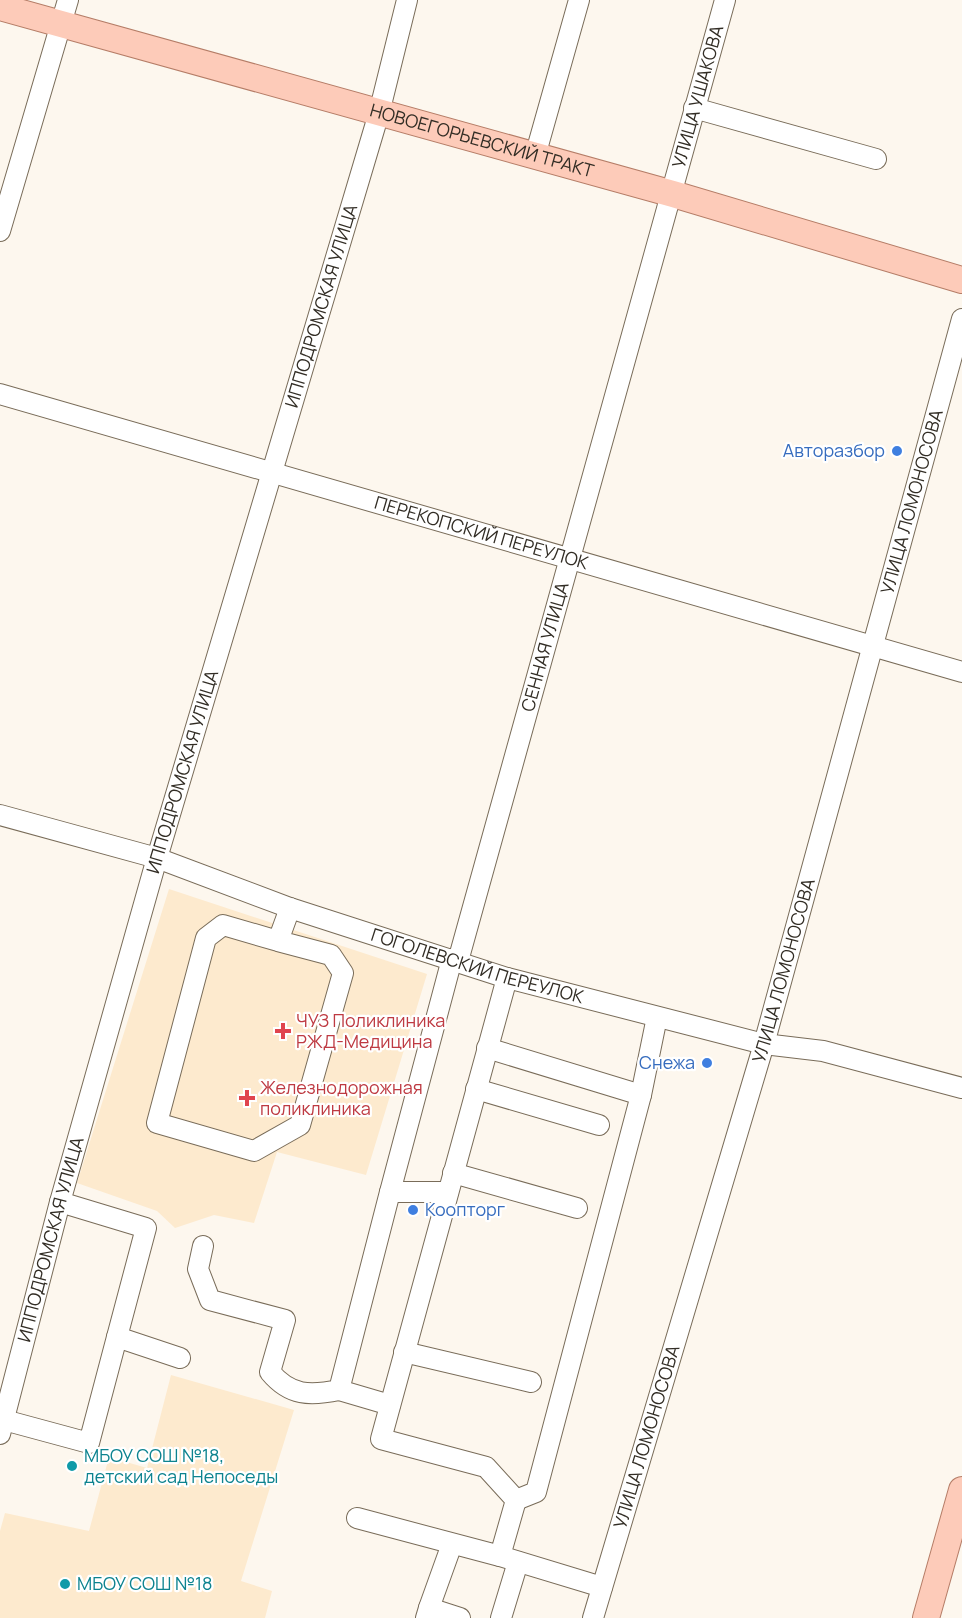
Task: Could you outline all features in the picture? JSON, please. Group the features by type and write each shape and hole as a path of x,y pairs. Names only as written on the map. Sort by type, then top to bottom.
{"main road":[{"name":"НОВОЕГОРЬЕВСКИЙ ТРАКТ","path":"0,7 673,194 962,280"},
{"path":"926,1618 962,1490"}],"street":[{"path":"0,231 68,0"},
{"name":"ИППОДРОМСКАЯ УЛИЦА","path":"2,1427 60,1202 157,858 379,113 407,0"},
{"path":"535,156 579,0"},
{"name":"УЛИЦА УШАКОВА","path":"673,194 694,108 725,0"},
{"path":"694,108 876,159"},
{"name":"СЕННАЯ УЛИЦА","path":"339,1390 390,1192 571,561 673,194"},
{"name":"УЛИЦА ЛОМОНОСОВА","path":"593,1618 764,1044 962,319"},
{"name":"ПЕРЕКОПСКИЙ ПЕРЕУЛОК","path":"0,394 571,561 962,672"},
{"name":"ГОГОЛЕВСКИЙ ПЕРЕУЛОК","path":"0,815 157,858 290,908 507,978 764,1044 824,1051 962,1088"},
{"path":"278,941 290,908"},
{"path":"223,925 278,941 331,955 343,973 300,1125 254,1151 157,1123 206,938 223,925"},
{"path":"501,1618 516,1500 486,1467 381,1439 507,978"},
{"path":"516,1500 536,1492 641,1095 657,1017"},
{"path":"487,1048 641,1095"},
{"path":"476,1089 599,1125"},
{"path":"390,1192 451,1182 578,1208"},
{"path":"2,1427 89,1443 146,1228 60,1202"},
{"path":"203,1246 198,1269 210,1300 285,1320 270,1372 281,1386 301,1393 320,1394 339,1390 390,1405"},
{"path":"117,1337 180,1358"},
{"path":"404,1352 531,1382"},
{"path":"357,1518 602,1587"},
{"path":"452,1544 428,1613 460,1618"}],"shaded area":[{"name":"Железнодорожная поликлиника","path":"169,889 427,974 366,1175 277,1152 254,1223 214,1215 175,1228 157,1211 77,1183"},
{"path":"171,1375 294,1410 241,1581 272,1591 265,1618 0,1618 0,1531 5,1513 89,1531 109,1457 147,1468"}],"place":[{"name":"Авторазбор","path":"897,451"},
{"name":"ЧУЗ Поликлиника РЖД-Медицина","path":"283,1031"},
{"name":"Снежа","path":"707,1063"},
{"name":"Железнодорожная поликлиника","path":"247,1098"},
{"name":"Коопторг","path":"413,1210"},
{"name":"МБОУ СОШ №18, детский сад Непоседы","path":"72,1466"},
{"name":"МБОУ СОШ №18","path":"65,1584"}]}
